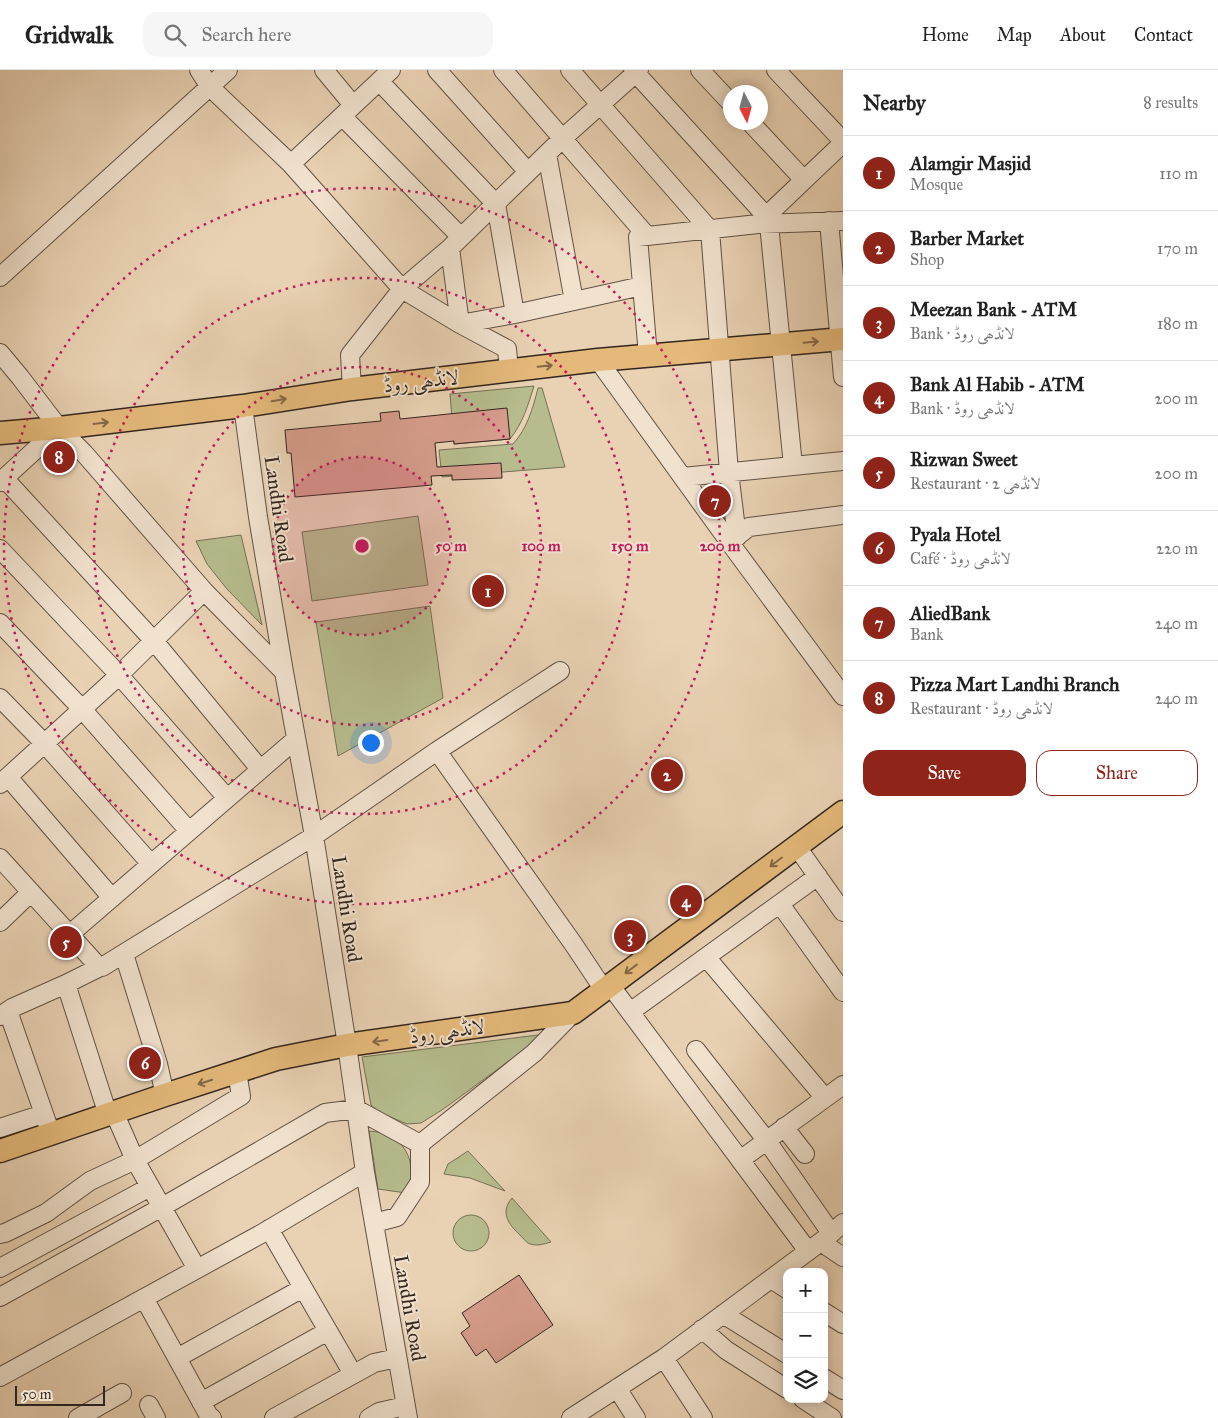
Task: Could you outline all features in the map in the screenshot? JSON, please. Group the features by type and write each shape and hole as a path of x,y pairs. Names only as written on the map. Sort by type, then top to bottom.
{"main road":[{"name":"لانڈھی روڈ","path":"0,432 59,428 243,406 352,389 598,360 841,339"},
{"name":"لانڈھی روڈ","path":"0,1151 47,1124 111,1114 276,1059 347,1045 573,1013 843,812"}],"street":[{"path":"199,70 210,87 291,164 402,289 460,324 507,349 509,370"},
{"path":"0,277 228,70"},
{"path":"324,70 348,110 456,243 460,324"},
{"path":"437,70 528,172"},
{"path":"503,70 647,236"},
{"path":"570,70 710,230 733,540"},
{"path":"700,70 723,95"},
{"path":"764,221 843,142 776,70"},
{"path":"352,389 350,355 402,289 456,243 563,138 636,71 764,221 781,345 793,466"},
{"path":"291,164 385,76 496,204 515,314"},
{"path":"757,130 804,180"},
{"path":"547,154 574,301"},
{"path":"648,356 638,238 710,230 764,221 836,221 843,376"},
{"path":"460,324 642,286"},
{"path":"0,353 59,428 84,452 204,591 284,672"},
{"path":"598,360 683,477 733,540 843,696"},
{"name":"Landhi Road","path":"243,406 258,516 314,836 365,1172 406,1412"},
{"path":"59,428 2,480 154,641 260,769"},
{"path":"683,477 843,461"},
{"path":"733,540 749,527 843,515"},
{"path":"0,549 119,675 227,798"},
{"path":"112,898 2,782 119,675 204,591"},
{"path":"0,622 82,709 189,831"},
{"path":"0,1128 47,1124 4,1013 101,967 124,954 314,836 437,751 560,671"},
{"path":"0,698 44,744 151,864"},
{"path":"70,934 296,739"},
{"path":"437,751 574,945 607,988 630,1012 740,1160 826,1237 843,1257"},
{"path":"797,846 843,912"},
{"path":"0,858 101,967"},
{"path":"630,1012 818,876"},
{"path":"0,922 31,892"},
{"path":"780,904 843,992"},
{"path":"124,954 158,1064 165,1095"},
{"path":"706,957 825,1098"},
{"path":"66,984 111,1114 134,1160 197,1269"},
{"path":"420,1144 534,1053 573,1013"},
{"path":"696,1050 766,1140 826,1237"},
{"path":"0,1234 46,1213 90,1181 134,1160 241,1096 237,1072"},
{"path":"740,1160 843,1084"},
{"path":"0,1297 162,1208 325,1113 356,1108 420,1144"},
{"path":"784,1128 804,1154"},
{"path":"374,1223 397,1218 420,1182 420,1144"},
{"path":"0,1377 269,1229 365,1172"},
{"path":"0,1268 150,1187"},
{"path":"269,1229 353,1374"},
{"path":"576,1416 664,1358 826,1237"},
{"path":"771,1279 783,1286"},
{"path":"177,1358 303,1288"},
{"path":"144,1298 201,1402 212,1418"},
{"path":"826,1313 843,1324"},
{"path":"723,1314 783,1352"},
{"path":"702,1330 726,1350 783,1386"},
{"path":"201,1402 328,1331"},
{"path":"274,1418 374,1363 397,1358"},
{"path":"664,1358 703,1418"},
{"path":"828,1381 843,1390"},
{"path":"617,1388 636,1418"},
{"path":"78,1418 122,1393"},
{"path":"809,1403 832,1418"},
{"path":"369,1418 380,1412 406,1412"}],"green space":[{"path":"534,386 522,420 510,439 454,444 450,394"},
{"path":"538,388 542,388 565,467 442,477 439,450 513,444 526,425"},
{"path":"418,516 428,585 312,601 302,532"},
{"path":"241,535 262,625 227,589 207,564 196,541"},
{"path":"430,606 443,698 338,756 316,622"},
{"path":"546,1034 442,1110 421,1123 407,1124 379,1112 371,1105 362,1057"},
{"path":"369,1131 392,1137 406,1151 410,1160 411,1171 406,1193 378,1189"},
{"path":"468,1151 505,1191 470,1178 444,1174 448,1164"},
{"path":"512,1198 551,1242 534,1245 527,1242 516,1231 509,1222 506,1213 508,1203"},
{"path":"471,1215 484,1220 489,1233 484,1246 471,1251 458,1246 453,1233 458,1220"}],"building":[{"path":"507,408 510,439 454,444 454,441 435,443 437,467 501,463 502,478 452,480 452,475 431,476 432,485 295,497 291,453 287,453 285,430 381,421 380,413 399,411 400,419"},
{"path":"519,1275 553,1325 496,1363 486,1349 476,1356 461,1333 470,1326 462,1313"}],"place":[{"name":"Pizza Mart Landhi Branch","path":"59,457"},
{"name":"AliedBank","path":"715,501"},
{"name":"Alamgir Masjid","path":"488,591"},
{"name":"Barber Market","path":"667,775"},
{"name":"Bank Al Habib - ATM","path":"686,901"},
{"name":"Meezan Bank - ATM","path":"630,936"},
{"name":"Rizwan Sweet","path":"66,942"},
{"name":"Pyala Hotel","path":"145,1063"}]}
